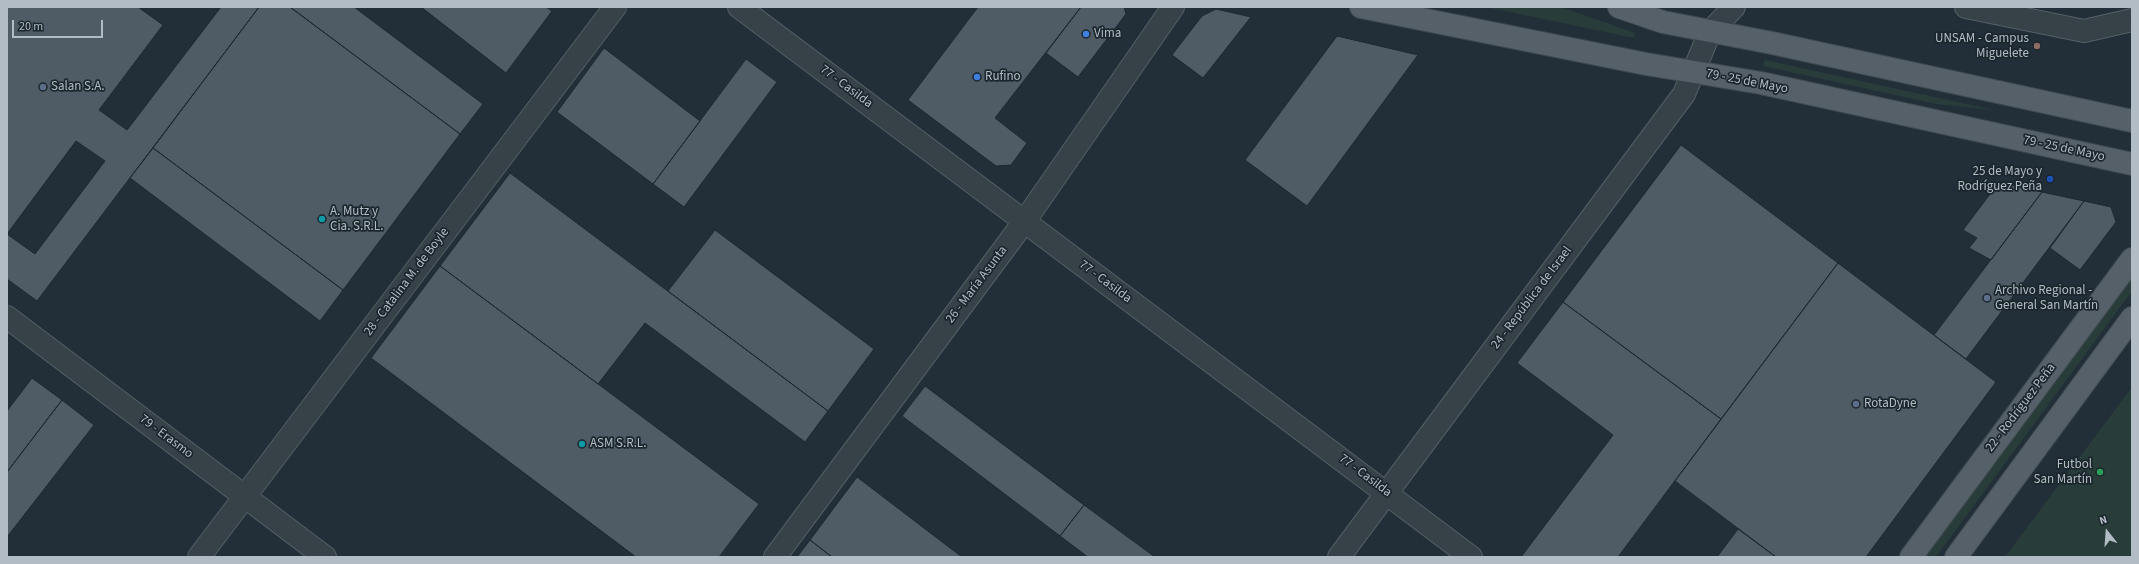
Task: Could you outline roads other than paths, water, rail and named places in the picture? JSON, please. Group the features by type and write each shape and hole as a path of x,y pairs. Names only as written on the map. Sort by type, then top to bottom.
{"main road":[{"name":"79 - 25 de Mayo","path":"1361,7 1646,64 1761,83 2132,164"},
{"path":"1619,7 1663,22 1772,43 2132,121"},
{"name":"22 - Rodríguez Peña","path":"1911,557 2132,259"},
{"path":"1956,557 2132,318"}],"street":[{"name":"28 - Catalina M. de Boyle","path":"199,557 615,7"},
{"name":"77 - Casilda","path":"739,7 1024,222 1387,492 1471,557"},
{"name":"26 - María Asunta","path":"775,557 1024,222 1173,7"},
{"path":"1710,32 1734,7"},
{"path":"1966,7 2084,31 2132,20"},
{"name":"24 - República de Israel","path":"1339,557 1684,94 1710,32"},
{"name":"79 - Erasmo","path":"7,317 325,557"}],"place":[{"name":"Vima","path":"1086,34"},
{"name":"UNSAM - Campus Miguelete","path":"2037,46"},
{"name":"Rufino","path":"977,77"},
{"name":"Salan S.A.","path":"43,87"},
{"name":"25 de Mayo y Rodríguez Peña","path":"2050,179"},
{"name":"A. Mutz y Cia. S.R.L.","path":"322,219"},
{"name":"Archivo Regional - General San Martín","path":"1987,298"},
{"name":"RotaDyne","path":"1856,404"},
{"name":"ASM S.R.L.","path":"582,444"},
{"name":"Futbol San Martín","path":"2100,472"}]}
